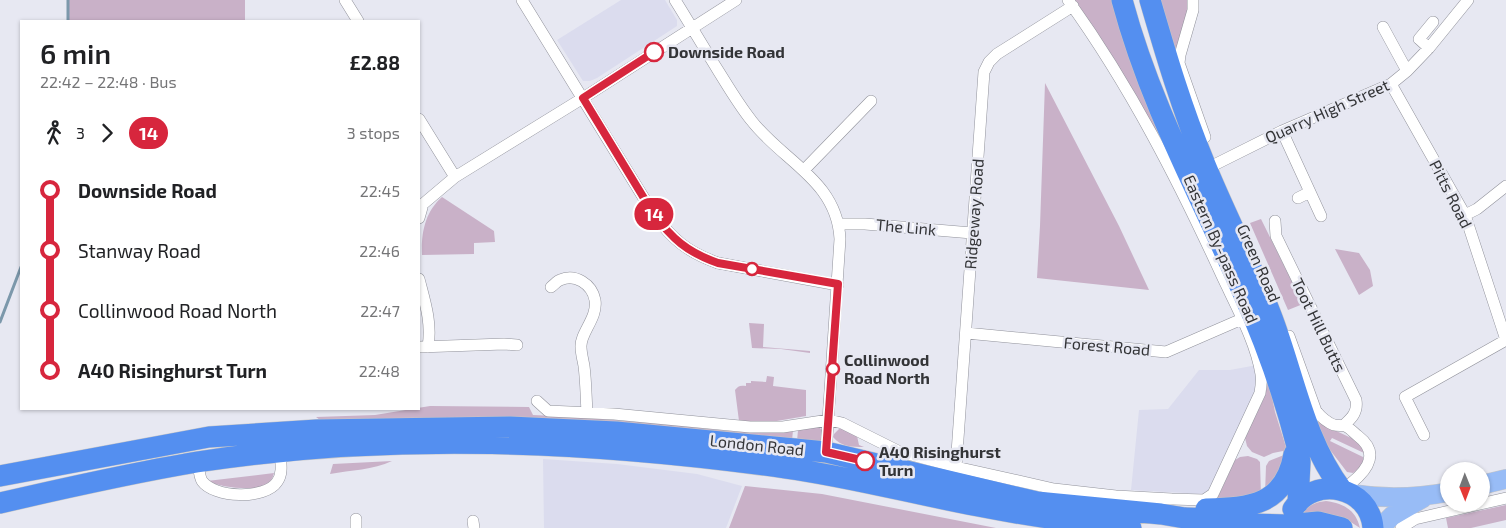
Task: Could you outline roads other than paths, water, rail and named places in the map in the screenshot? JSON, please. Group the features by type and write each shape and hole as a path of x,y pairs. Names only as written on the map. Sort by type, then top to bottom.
{"highway":[{"name":"Eastern By-pass Road","path":"1122,0 1135,45 1157,107 1244,294 1269,358 1295,438 1300,462 1296,504"},
{"name":"Eastern By-pass Road","path":"1150,0 1190,126 1208,172 1270,313 1312,438 1347,492 1365,505 1371,518 1372,528"},
{"name":"London Road","path":"402,436 510,426 616,432 826,452 1037,502 1161,514 1184,510 1211,509 1249,524 1286,526 1318,522 1342,528"},
{"path":"0,476 209,437 316,430 402,436"},
{"path":"0,504 73,486 198,462 402,436"},
{"name":"London Road","path":"402,436 612,448 710,458 810,472 1027,515 1131,528"},
{"path":"1211,509 1257,504 1272,496 1282,486 1288,475 1292,463 1295,438"},
{"path":"1286,526 1296,504 1303,498 1318,491 1347,492"},
{"path":"1211,509 1244,513 1296,504"}],"main road":[{"path":"1490,483 1506,479"},
{"path":"1347,492 1380,497 1426,496 1440,494"},
{"path":"1380,528 1392,516 1426,496"}],"street":[{"path":"345,0 357,20"},
{"path":"522,0 653,213 666,230 685,248 700,257 718,263 838,284"},
{"path":"675,0 751,121 767,139 819,185 830,202 839,224 838,284 826,452"},
{"path":"421,203 455,177 736,0"},
{"name":"Green Road","path":"1193,0 1193,10 1179,63 1216,164 1276,302 1316,411 1323,419 1336,425 1344,426 1365,441 1370,449 1368,465 1347,492"},
{"name":"Quarry High Street","path":"1216,164 1282,131 1391,84 1407,71 1429,48 1468,0"},
{"path":"1071,3 1137,106 1189,205 1242,319 1261,371 1260,393 1213,494 1211,509"},
{"name":"Ridgeway Road","path":"956,467 984,72 989,62 997,54 1071,3"},
{"path":"1429,48 1419,39 1433,22"},
{"path":"1383,27 1407,71"},
{"name":"Pitts Road","path":"1391,84 1465,215 1506,340"},
{"path":"804,170 871,101"},
{"path":"420,121 455,177"},
{"path":"1282,131 1321,216"},
{"path":"1465,215 1477,209 1506,186"},
{"path":"1298,198 1310,192"},
{"name":"Toot Hill Butts","path":"1275,221 1276,236 1356,400 1357,407 1354,416 1344,426"},
{"name":"The Link","path":"839,224 865,224 972,233"},
{"path":"551,287 560,280 578,279 587,284 595,300 594,314 580,345 584,366 587,412"},
{"path":"420,283 428,311 430,333 423,347 518,345"},
{"name":"Forest Road","path":"966,333 1166,352 1242,319"},
{"path":"1424,435 1405,397 1506,340"},
{"name":"London Road","path":"537,401 548,411 587,412 750,427 783,427 829,420 842,424 900,452 956,467 1054,489 1211,509"},
{"path":"198,462 202,481 213,489 232,494 256,494 268,490 278,481 281,474 280,452"},
{"path":"1401,528 1416,519 1506,498"}],"waterway":[{"path":"68,0 68,20"},
{"path":"0,322 20,270"}],"place":[{"name":"Downside Road","path":"654,52"},
{"name":"Collinwood Road North","path":"833,369"},
{"name":"A40 Risinghurst Turn","path":"865,461"}]}
